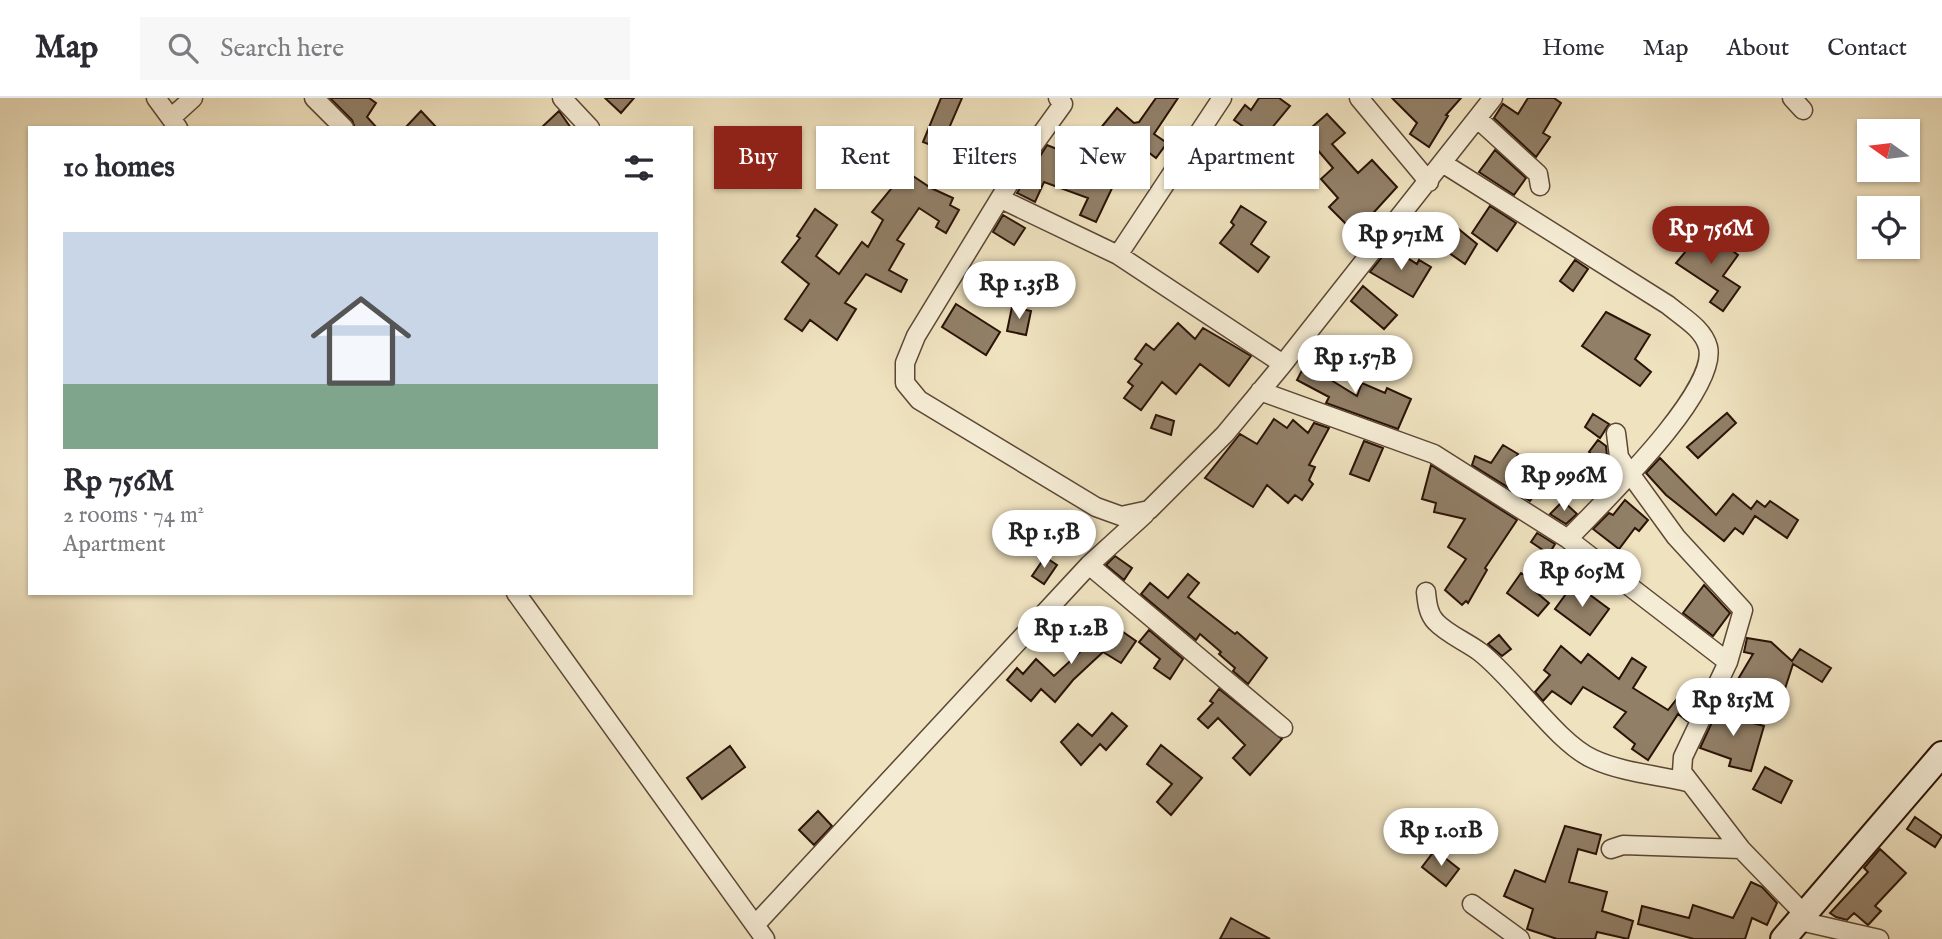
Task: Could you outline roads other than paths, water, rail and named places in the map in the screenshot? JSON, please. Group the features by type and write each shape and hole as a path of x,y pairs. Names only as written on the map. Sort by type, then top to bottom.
{"main road":[{"path":"1783,939 1942,754"}],"street":[{"path":"156,98 174,123 193,98"},
{"path":"314,98 342,126"},
{"path":"562,98 588,126"},
{"path":"1118,255 1222,98"},
{"path":"1359,98 1429,182"},
{"path":"517,595 760,932 1090,565 1225,434 1444,164 1493,98"},
{"path":"1063,100 916,336 905,363 905,383 919,400 1096,508 1121,516 1149,510"},
{"path":"1479,120 1538,174 1540,186"},
{"path":"1444,164 1668,305 1701,332 1708,347 1709,361 1702,381 1631,475 1568,539"},
{"path":"1002,200 1118,255 1283,364"},
{"path":"1260,391 1424,449 1568,539 1728,662"},
{"path":"1616,433 1619,457 1676,537 1742,606 1743,617 1728,662 1683,757 1682,772 1687,782 1741,849 1803,918 1879,939"},
{"path":"1090,565 1283,728"},
{"path":"1426,592 1428,609 1436,622 1480,652 1514,681 1562,736 1583,753 1604,763 1687,782"},
{"path":"1611,849 1623,845 1741,849"},
{"path":"1472,904 1520,939"}]}
